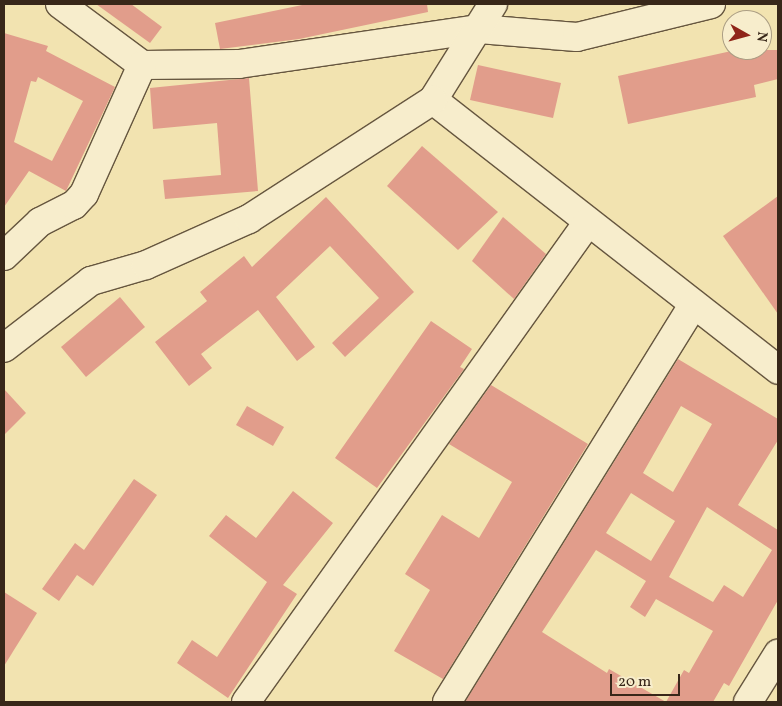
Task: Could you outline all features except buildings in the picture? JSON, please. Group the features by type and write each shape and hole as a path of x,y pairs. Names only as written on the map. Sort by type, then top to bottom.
{"street":[{"path":"60,4 142,65 239,64 479,29 577,37 710,4"},
{"path":"4,348 92,281 146,265 249,220 432,100 479,29 493,4"},
{"path":"4,256 40,222 74,205 84,194 142,65"},
{"path":"432,100 778,370"},
{"path":"246,702 588,222"},
{"path":"447,702 694,304"},
{"path":"748,702 778,654"}]}
